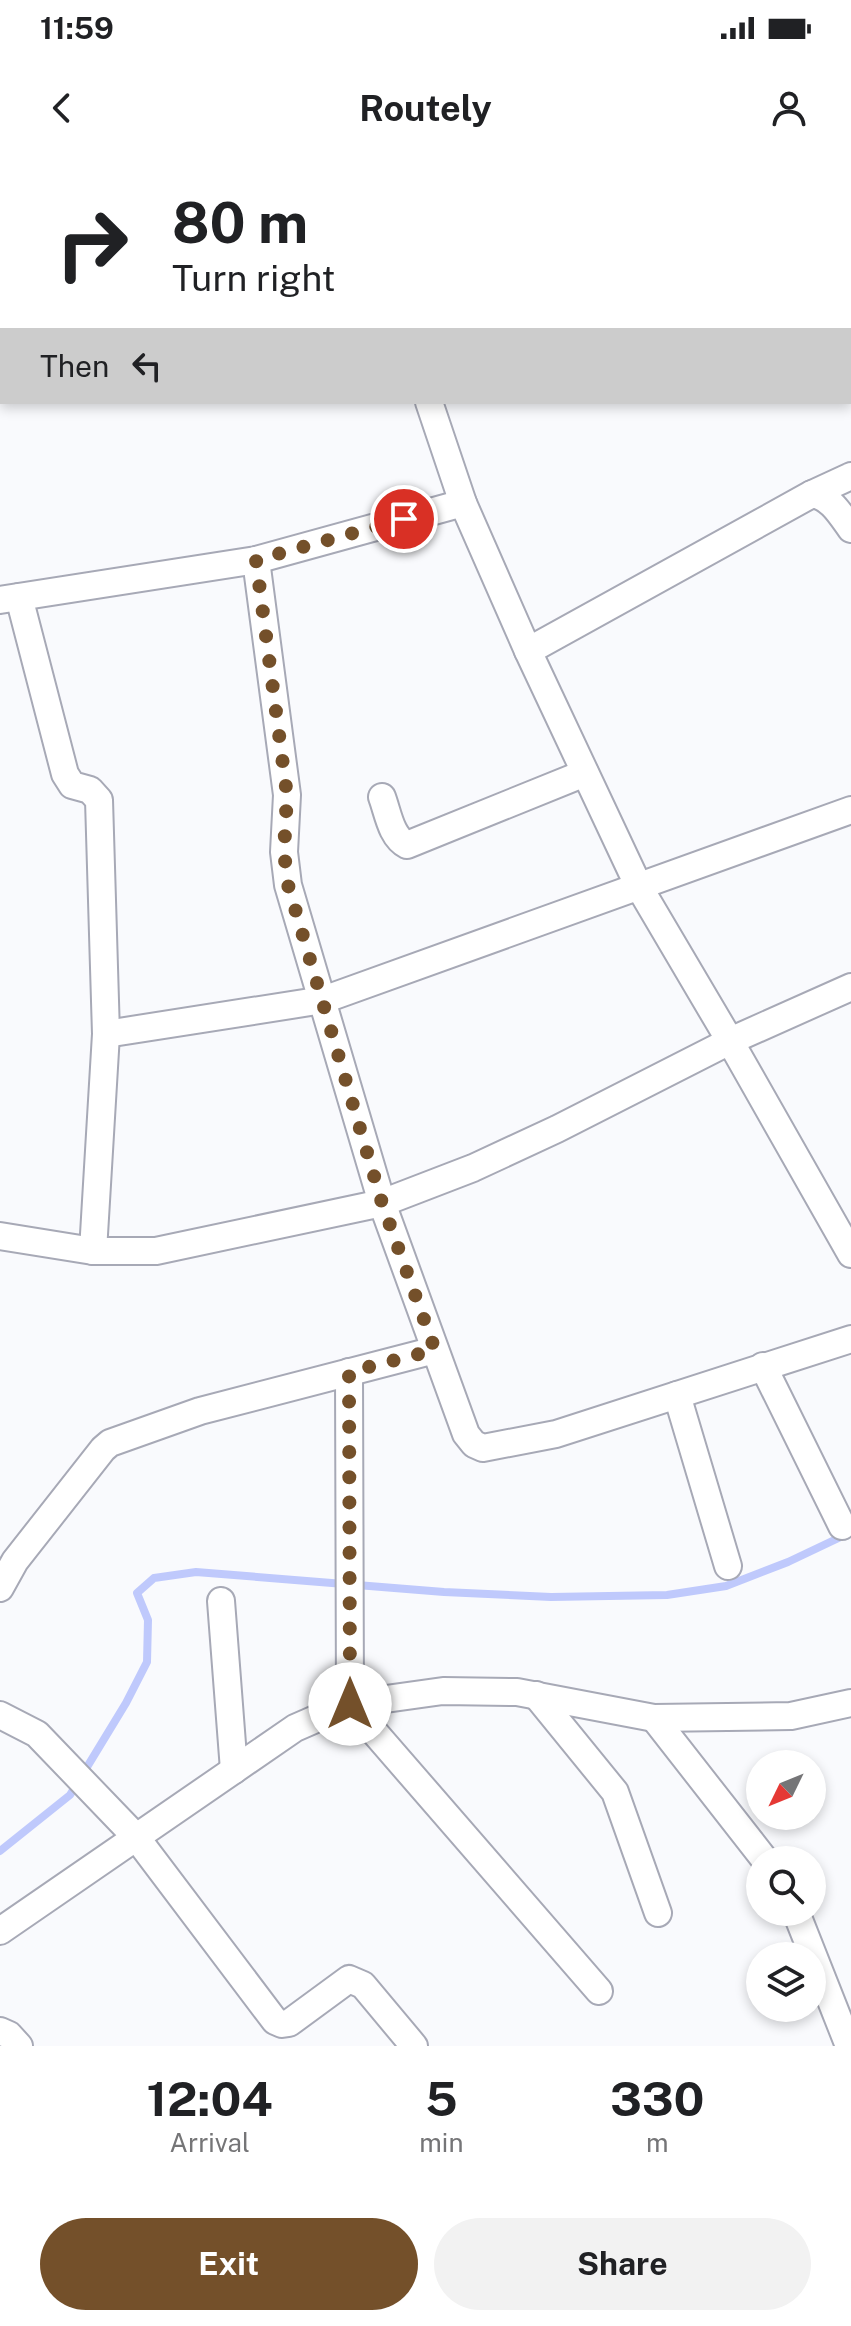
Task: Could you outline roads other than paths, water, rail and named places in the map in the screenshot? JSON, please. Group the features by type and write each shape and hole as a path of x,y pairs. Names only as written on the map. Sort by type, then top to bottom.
{"street":[{"path":"430,404 463,503 528,651 638,885 849,1247"},
{"path":"528,651 812,494 851,476"},
{"path":"812,494 824,498 851,529"},
{"path":"93,1251 106,1034 99,800 90,790 72,785 65,774 10,598 256,560 463,503"},
{"path":"256,560 287,795 285,868 382,1203 466,1434 474,1444 483,1448 556,1434 851,1339"},
{"path":"382,797 394,832 407,845 585,773"},
{"path":"106,1034 323,1000 851,810"},
{"path":"0,1236 93,1251 156,1251 382,1203 473,1168 730,1041 851,987"},
{"path":"0,1588 15,1561 110,1443 200,1411 435,1350"},
{"path":"763,1366 842,1526"},
{"path":"349,1372 350,1704 599,1991"},
{"path":"677,1395 728,1566"},
{"path":"221,1601 234,1770"},
{"path":"0,1931 295,1728 350,1704 443,1691 517,1692 654,1718 791,1716 851,1703"},
{"path":"536,1695 615,1792 658,1913"},
{"path":"0,1715 37,1734 136,1837 275,2021 289,2023 349,1979 363,1985 414,2046"},
{"path":"654,1718 754,1846"},
{"path":"802,1926 849,2046"},
{"path":"0,2031 9,2035 19,2046"}],"waterway":[{"path":"0,1851 70,1795 126,1703 147,1662 148,1620 137,1593 154,1578 196,1572 444,1592 551,1597 667,1595 726,1586 788,1562 847,1534"}]}
